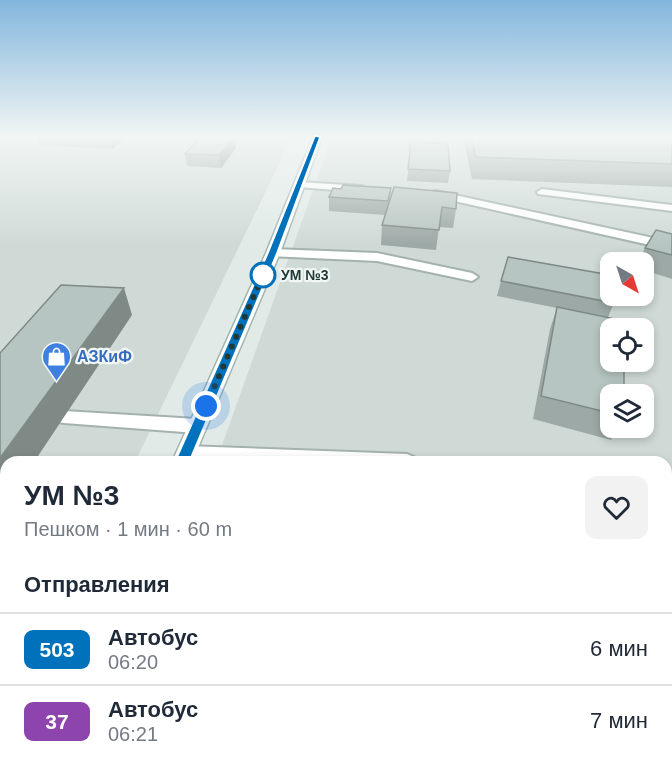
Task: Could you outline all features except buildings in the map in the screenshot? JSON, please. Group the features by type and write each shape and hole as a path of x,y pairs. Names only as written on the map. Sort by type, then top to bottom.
{"main road":[{"path":"185,456 273,253 305,173"}],"lane":[{"path":"300,185 370,189"},
{"path":"542,192 672,208"},
{"path":"428,193 578,223 672,246"},
{"path":"273,253 377,257 472,277"},
{"path":"64,417 197,426"}],"shaded area":[{"path":"0,173 275,173 138,456 0,456"},
{"path":"319,173 672,173 672,456 218,456"}],"bus line":[{"name":"503","path":"185,456 273,253 304,173"}],"place":[{"name":"УМ №3","path":"263,275"},
{"name":"АЗКиФ","path":"56,382"}],"route":[{"path":"206,406 266,268 263,275"}]}
